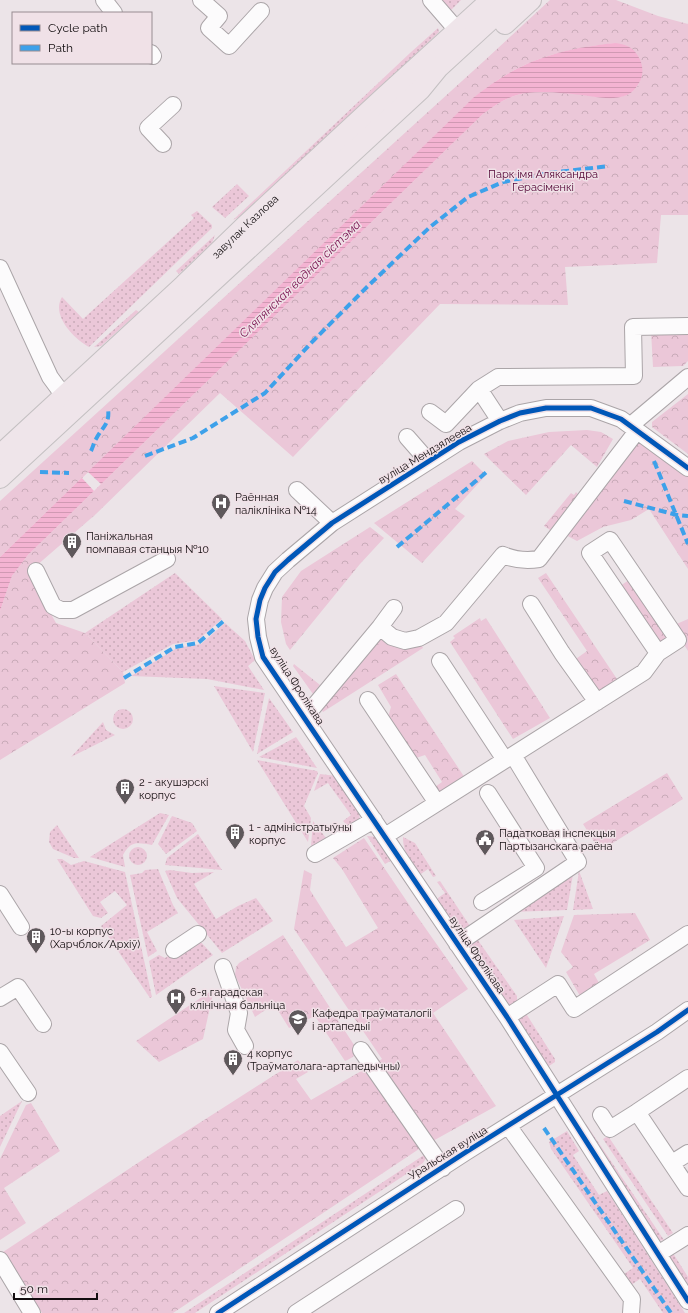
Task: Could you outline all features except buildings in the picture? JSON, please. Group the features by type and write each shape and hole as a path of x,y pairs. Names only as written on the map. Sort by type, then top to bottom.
{"main road":[{"path":"463,25 482,0"},
{"name":"завулак Казлова","path":"1,469 64,396 491,0"},
{"name":"завулак Казлова","path":"420,90 438,68 512,0"},
{"name":"завулак Казлова","path":"1,469 420,90 469,56 531,0"}],"street":[{"path":"104,0 113,12"},
{"path":"202,0 219,16 208,28 229,46 261,11"},
{"path":"431,0 463,25"},
{"path":"163,144 148,128 173,104"},
{"path":"0,268 50,377 64,396"},
{"path":"430,412 446,424 479,389 498,377 634,376 633,327 688,326"},
{"path":"380,627 392,637 405,641 419,638 446,623 503,555 530,561 539,559 634,428 688,377"},
{"path":"479,389 500,421"},
{"name":"вуліца Мендзялеева","path":"256,619 260,600 265,588 275,572 332,524 459,442 500,421 520,413 546,408 591,408 621,419 688,468"},
{"path":"406,437 428,461"},
{"path":"297,490 332,524"},
{"path":"385,836 644,672 658,654 678,640 610,540 590,553 658,654"},
{"path":"36,572 53,606 61,610 73,610 167,559"},
{"path":"530,604 562,653 597,702"},
{"path":"305,717 394,608"},
{"name":"вуліца Фролікава","path":"256,619 258,637 263,657 507,1017 688,1301"},
{"path":"440,661 509,757 578,862 457,944"},
{"path":"368,700 437,803"},
{"path":"482,902 536,868 488,793"},
{"path":"315,854 374,820"},
{"path":"529,873 539,888"},
{"path":"0,894 21,927"},
{"path":"174,950 198,934"},
{"path":"507,1017 558,984 574,1009 688,934"},
{"path":"223,967 239,1013 236,1030 245,1046"},
{"path":"0,998 18,987 43,1024"},
{"name":"Уральская вуліца","path":"218,1313 657,1032 688,1010"},
{"path":"361,1050 443,1168"},
{"path":"0,1052 28,1093"},
{"path":"601,1115 610,1129 688,1078"},
{"path":"637,1112 688,1188"},
{"path":"509,1126 632,1299 631,1313"},
{"path":"672,1163 688,1153"},
{"path":"296,1313 456,1209"},
{"path":"658,1254 688,1235"},
{"path":"0,1260 32,1313"}],"green space":[{"path":"439,0 461,0 449,12"},
{"name":"Парк імя Аляксандра Герасіменкі","path":"550,0 616,0 658,16 688,24 688,215 661,215 657,263 565,267 568,305 440,304 293,457 220,393 96,514 28,573 56,623 85,633 123,672 125,683 0,760 0,611 12,576 28,555 483,114 509,98 527,93 552,92 599,97 619,97 628,94 635,89 640,80 642,68 615,43 572,50 553,55 534,61 498,79 464,107 0,557 0,501"},
{"path":"438,28 439,32 436,35 242,216 233,220 410,53"},
{"path":"237,184 249,196 225,218 212,207"},
{"path":"197,211 212,225 212,228 89,347 76,338 61,318 59,304 62,297 83,319 194,218 191,215"},
{"path":"215,235 212,243 179,274 176,271"},
{"path":"136,310 139,312 101,346 94,347"},
{"path":"688,330 688,361 683,366 653,367 651,331"},
{"path":"688,394 688,454 652,427 652,422"},
{"path":"587,430 601,432 613,439 597,467 571,445 526,495 484,454 508,441 549,432"},
{"path":"638,437 688,477 688,569 649,509 631,520 603,527 577,541 562,533"},
{"path":"472,461 486,475 455,509 465,516 422,563 374,523"},
{"path":"576,492 579,495 550,530 544,526 571,493 574,495"},
{"path":"370,527 384,538 360,564 290,650 286,644 281,622 282,597 301,571"},
{"path":"175,573 222,619 198,640 173,644 123,672 85,633"},
{"path":"546,573 619,682 597,697 573,661 587,651 538,578"},
{"path":"632,578 672,637 657,647 617,588"},
{"path":"480,618 481,621 486,618 550,718 513,739 450,642 455,638 453,636"},
{"path":"688,619 688,651 672,626"},
{"path":"225,623 245,641 255,660 248,666 264,690 207,679 131,676 177,648 201,644"},
{"path":"383,635 419,640 423,648 323,712 319,705"},
{"path":"294,664 320,685 313,694 293,666"},
{"path":"396,674 467,781 438,800 432,789 442,782 425,755 416,758 388,717 391,707 378,685"},
{"path":"214,686 265,693 253,752"},
{"path":"269,698 293,732 257,754"},
{"path":"123,709 130,712 133,719 130,726 123,729 116,726 113,719 116,712"},
{"path":"103,722 106,730 115,735 71,757"},
{"path":"296,737 317,768 259,757"},
{"path":"257,760 317,771 318,773 304,806 311,818 308,842"},
{"path":"667,773 683,799 600,851 583,824"},
{"path":"320,774 336,776 359,812 360,821 349,827 343,821 351,815 328,783 314,791"},
{"path":"160,813 169,815 152,845 139,843 129,847 123,855 125,867 90,857"},
{"path":"172,816 192,823 197,831 166,854 158,844"},
{"path":"313,821 326,838 311,846"},
{"path":"57,825 79,858 74,858 53,849 49,842 50,832"},
{"path":"198,834 222,870 165,865 167,858"},
{"path":"367,836 377,837 394,859 385,864"},
{"path":"403,837 415,843 436,876 433,877 428,869 421,874 406,853"},
{"path":"364,838 468,989 433,1013 496,1106 422,1147 173,1313 42,1313 3,1252 165,1145 298,1060 308,1072 296,1079 311,1100 382,1059 294,929 304,870 312,874 310,890 346,947 378,928 342,869 333,858"},
{"path":"138,847 144,850 147,856 144,862 138,865 132,862 129,856 132,850"},
{"path":"57,859 62,859 71,865 84,861 125,872 152,997 150,998 101,926 127,905 115,891 100,902 108,913 101,918 93,916"},
{"path":"574,868 567,910 511,912"},
{"path":"158,869 173,905 178,913 147,932 157,951 148,957 130,875 142,873 145,870"},
{"path":"170,870 192,873 214,872 194,884 216,919 238,906 256,898 273,921 222,953 177,898 165,871"},
{"path":"579,871 593,909 573,910"},
{"path":"440,881 470,926 466,928 457,928 438,902 438,898 445,893 437,882"},
{"path":"635,913 650,940 594,974 599,983 580,996 566,972 573,967 561,952 574,915"},
{"path":"564,916 546,968 514,920"},
{"path":"283,935 356,1048 354,1055 350,1059 345,1061 315,1016 289,1028 274,1004 255,1017 235,975 236,967 239,963"},
{"path":"475,936 517,996 517,1001 510,1011 468,947 470,941"},
{"path":"197,938 213,955 156,995 149,961 159,955 165,958"},
{"path":"214,989 203,1039 159,1062 136,1041"},
{"path":"525,1012 555,1059 555,1062 549,1066 546,1066 517,1023 518,1018"},
{"path":"22,1101 0,1147 0,1116"},
{"path":"31,1103 60,1151 4,1188 26,1223 0,1240 0,1159 26,1105"},
{"path":"586,1124 664,1240 657,1241 584,1126"},
{"path":"567,1131 579,1151 573,1155 599,1195 607,1191 685,1313 663,1313 640,1279 631,1285 624,1274 633,1268 551,1149 549,1142"},
{"path":"608,1136 673,1233 668,1236 603,1139"},
{"path":"424,1155 426,1158 423,1163 195,1313 184,1313"},
{"path":"671,1250 688,1277 688,1288 667,1257"}],"water":[{"name":"Сляпянская водная сістэма","path":"615,43 631,48 641,61 642,76 639,84 634,90 627,95 616,98 554,92 527,93 509,98 483,114 28,555 12,576 0,611 0,557 473,98 506,75 540,59 575,49"}],"pier":[{"path":"88,472 101,484 94,491 82,478"}],"marked path":[{"path":"145,456 193,438 265,393 313,341 369,285 430,227 468,197 503,182 549,173 609,166"},
{"path":"91,451 95,440 107,422 108,409"},
{"path":"654,461 688,544"},
{"path":"397,547 489,470"},
{"path":"40,472 69,473"},
{"path":"624,501 677,515 688,516"},
{"path":"124,678 175,647 198,643 226,619"},
{"path":"544,1128 671,1313"}],"cycle path":[{"path":"688,468 621,419 591,408 546,408 520,413 500,421 459,442 332,523 275,572 265,588 260,600 256,619 258,637 263,657 507,1017 688,1301"},
{"path":"218,1313 466,1152 657,1032 688,1010"}],"place":[{"name":"Раённая паліклініка №14","path":"221,520"},
{"name":"Паніжальная помпавая станцыя №10","path":"72,559"},
{"name":"2 - акушэрскі корпус","path":"125,805"},
{"name":"1 - адміністратыўны корпус","path":"235,850"},
{"name":"Падатковая інспекцыя Партызанскага раёна","path":"485,856"},
{"name":"10-ы корпус (Харчблок/Архіў)","path":"36,954"},
{"name":"6-я гарадская клінічная бальніца","path":"176,1015"},
{"name":"Кафедра траўматалогіі і артапедыі","path":"298,1036"},
{"name":"4 корпус (Траўматолага-артапедычны)","path":"233,1076"}]}
